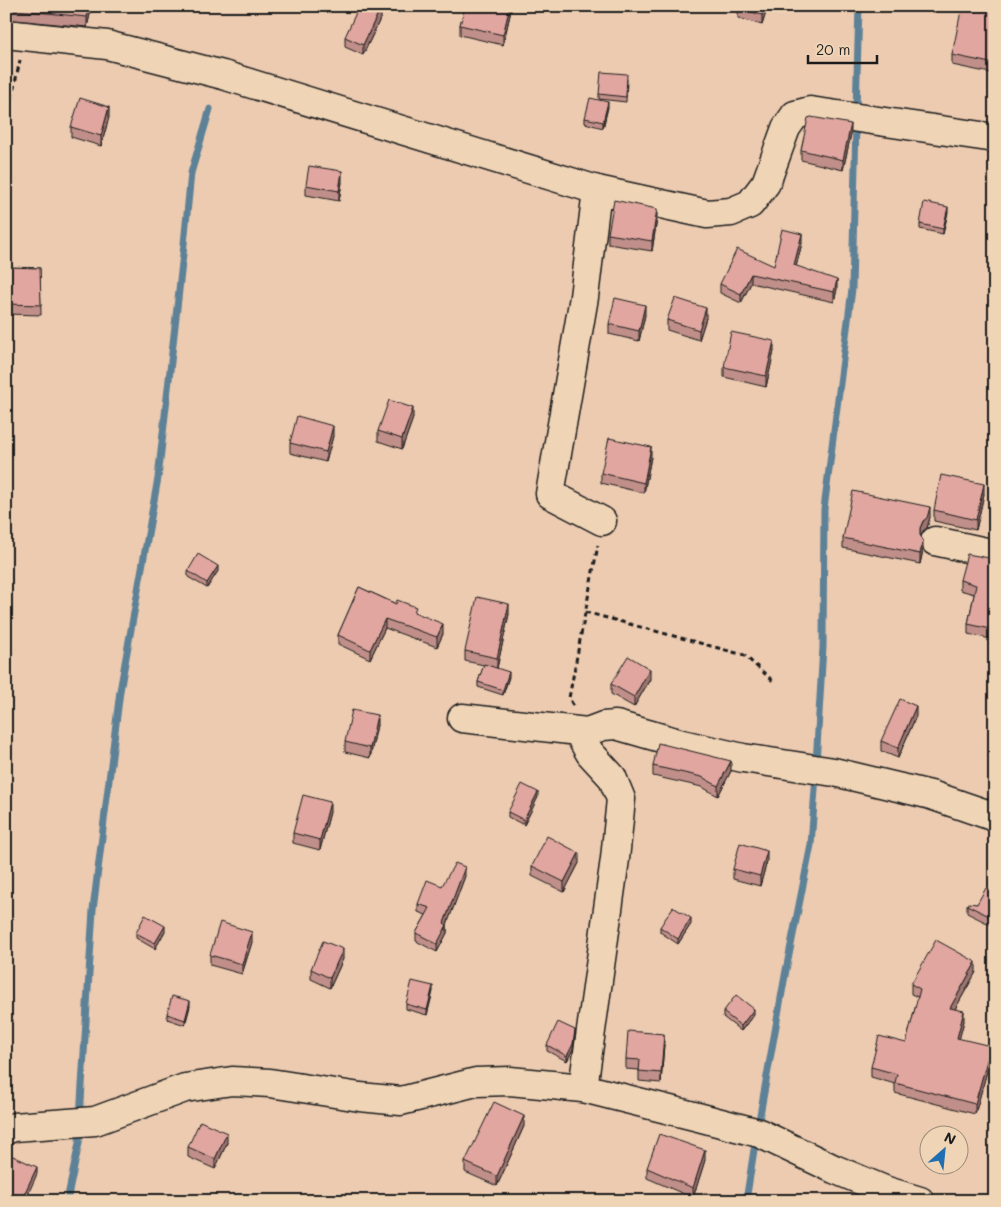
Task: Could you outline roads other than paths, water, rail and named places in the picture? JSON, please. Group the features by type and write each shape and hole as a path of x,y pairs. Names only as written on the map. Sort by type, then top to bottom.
{"street":[{"path":"15,34 107,45 223,75 597,190 707,214 731,212 750,204 766,182 786,128 796,115 810,111 995,138"},
{"path":"597,190 584,297 550,494 602,521"},
{"path":"934,541 995,554"},
{"path":"462,718 587,732 603,726 616,725 682,744 743,758 834,772 931,795 995,816"},
{"path":"583,1088 615,859 621,799 612,777 590,753 583,741 587,732"},
{"path":"10,1128 95,1121 185,1088 232,1081 270,1083 360,1097 401,1101 476,1082 510,1081 583,1088 759,1133 834,1169 887,1191 920,1201"}],"waterway":[{"path":"856,111 859,6"},
{"path":"80,1117 93,910 120,691 158,478 191,173 210,109"},
{"path":"816,764 823,647 824,509 852,289 856,124"},
{"path":"758,1126 811,845 816,775"},
{"path":"67,1201 79,1143 80,1127"},
{"path":"746,1201 756,1137"}]}
